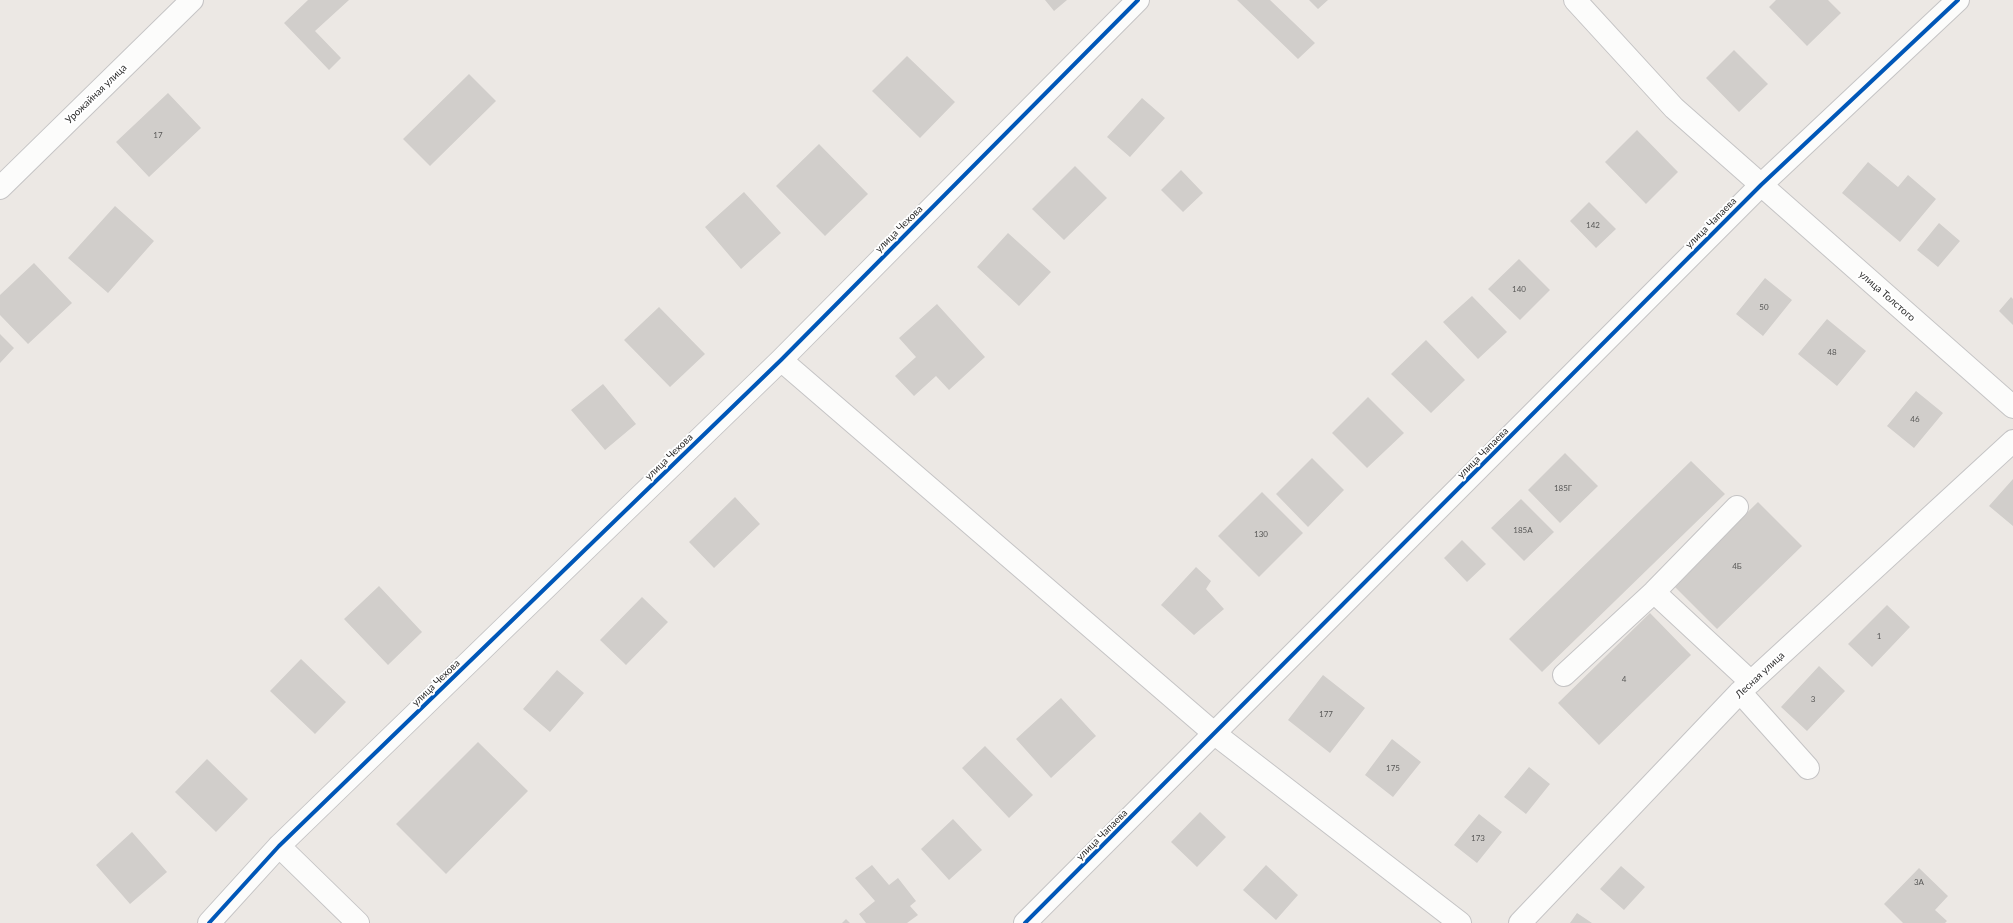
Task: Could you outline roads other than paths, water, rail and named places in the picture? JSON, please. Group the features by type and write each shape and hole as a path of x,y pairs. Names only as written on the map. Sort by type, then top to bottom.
{"street":[{"name":"Урожайная улица","path":"0,188 192,0"},
{"name":"улица Чехова","path":"209,923 280,846 781,360 1138,0"},
{"name":"улица Толстого","path":"1575,0 1674,108 2013,407"},
{"name":"улица Чапаева","path":"1025,923 1761,185 1958,0"},
{"path":"781,360 1215,734 1460,923"},
{"name":"Лесная улица","path":"1520,923 1746,687 2013,441"},
{"path":"1564,675 1654,592 1737,507"},
{"path":"1654,592 1746,687 1808,768"},
{"path":"280,846 358,923"}]}
